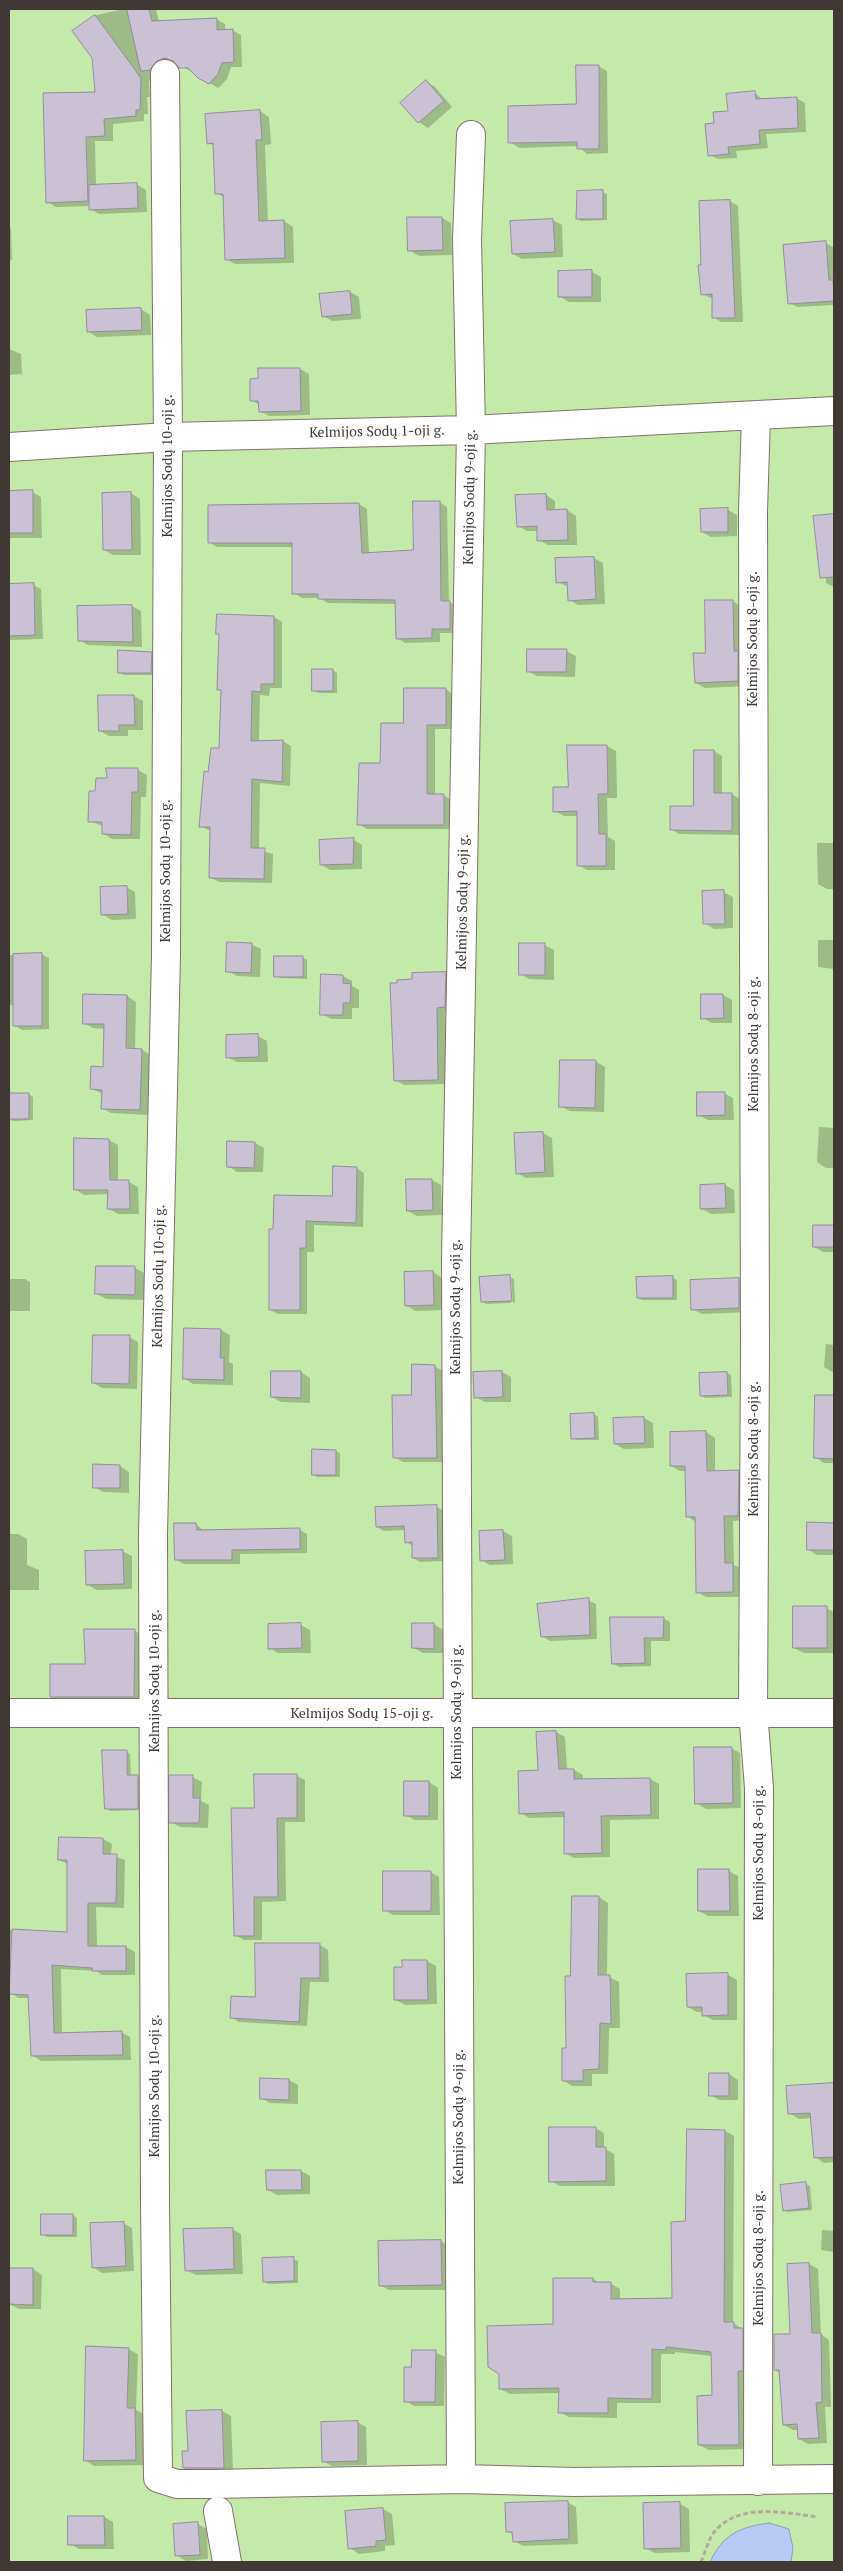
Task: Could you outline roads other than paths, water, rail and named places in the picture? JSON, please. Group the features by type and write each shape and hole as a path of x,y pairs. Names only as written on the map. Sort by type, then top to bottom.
{"street":[{"name":"Kelmijos Sodų 10-oji g.","path":"165,74 168,436 166,954 153,1534 155,1712 154,2202 158,2478 177,2484 461,2479"},
{"name":"Kelmijos Sodų 9-oji g.","path":"461,2479 456,1714 456,1260 471,430 467,239 471,135"},
{"name":"Kelmijos Sodų 1-oji g.","path":"9,447 168,436 471,430 834,411"},
{"name":"Kelmijos Sodų 8-oji g.","path":"756,416 753,511 755,1328 753,1711 759,1788 758,2481"},
{"name":"Kelmijos Sodų 15-oji g.","path":"9,1713 456,1714 753,1711 834,1713"},
{"path":"461,2479 574,2482 834,2480"},
{"path":"218,2511 227,2562"}],"water":[{"path":"769,2523 789,2529 793,2548 791,2562 710,2562 715,2552 727,2538 749,2527"}]}
